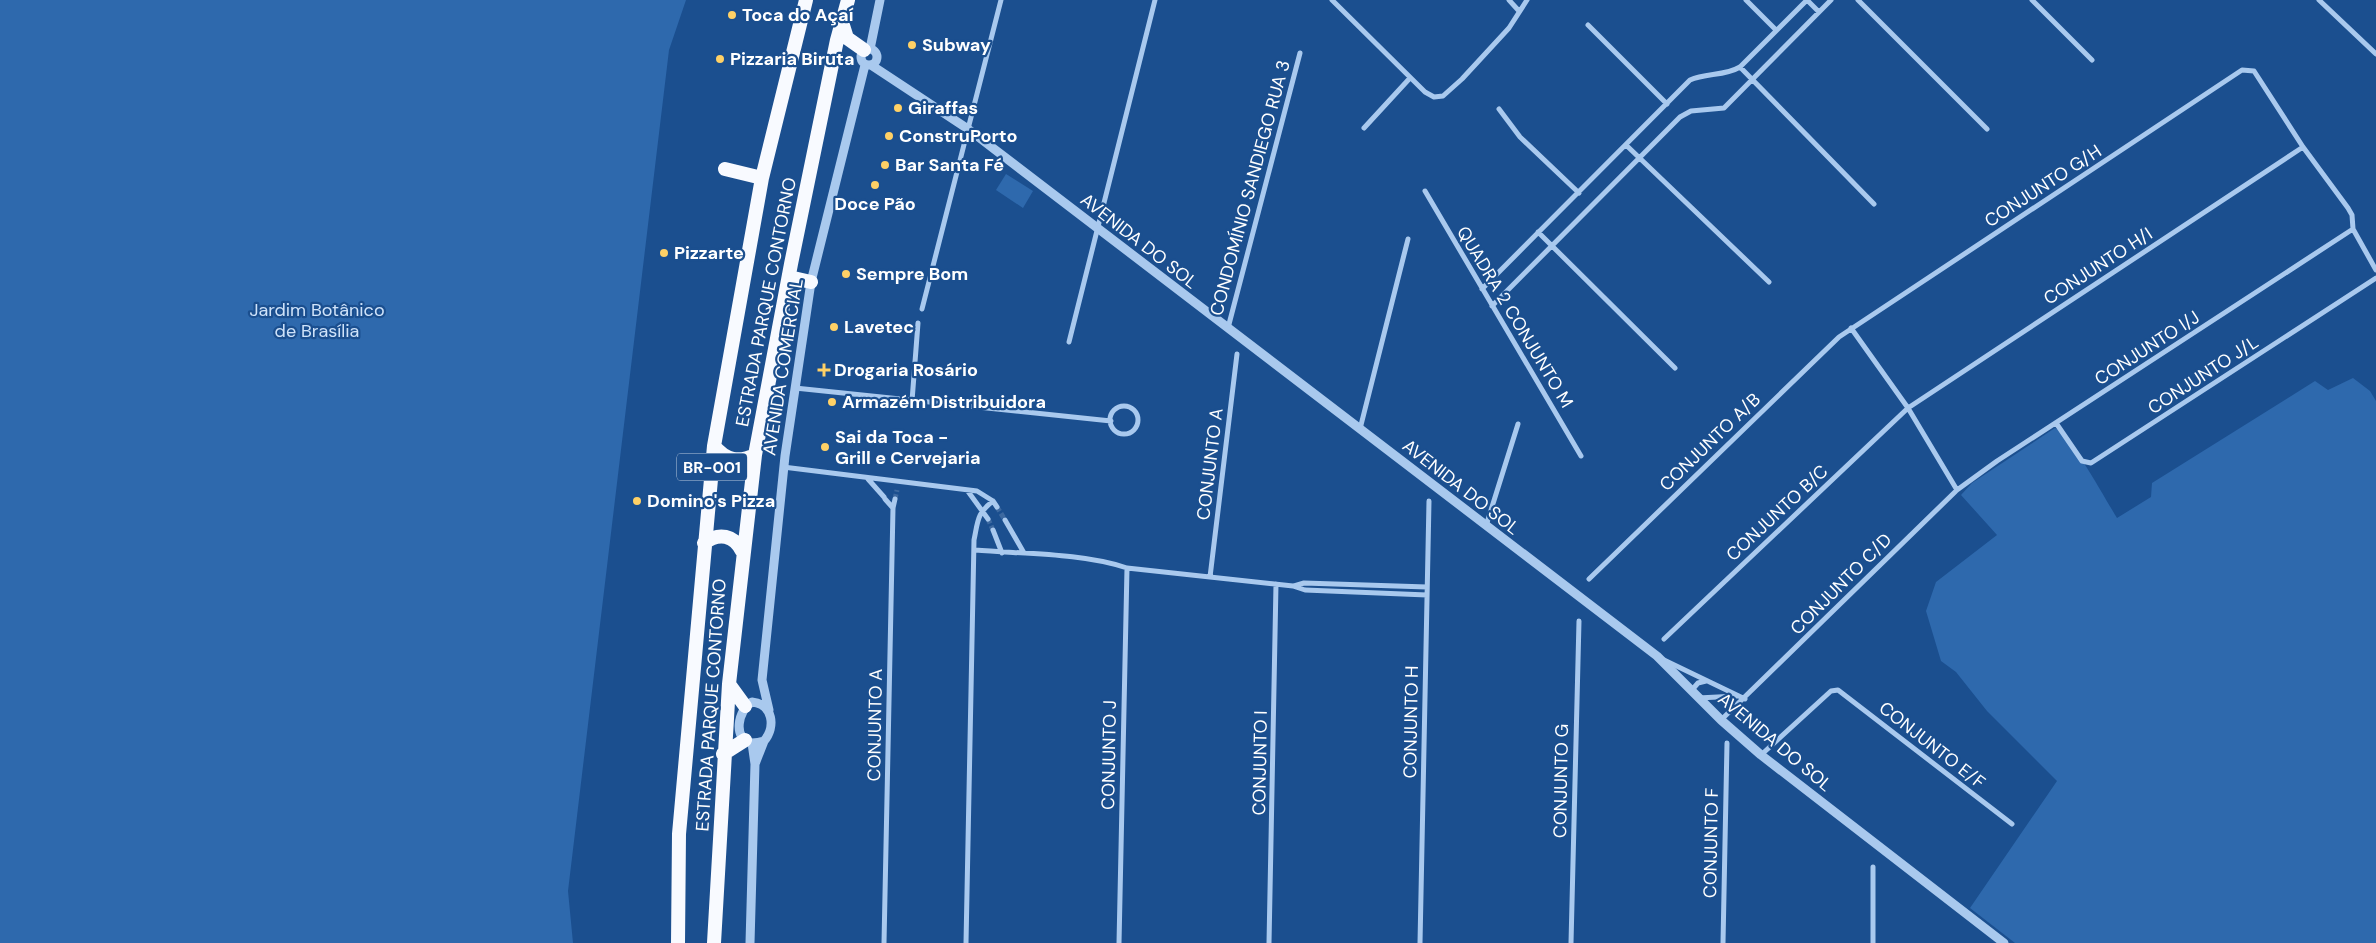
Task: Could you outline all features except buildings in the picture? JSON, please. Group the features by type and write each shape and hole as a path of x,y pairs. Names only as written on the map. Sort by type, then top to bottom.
{"highway":[{"name":"ESTRADA PARQUE CONTORNO","path":"678,943 679,834 714,446 762,178 806,0"},
{"name":"ESTRADA PARQUE CONTORNO","path":"714,943 723,754 742,551 755,455 789,277 834,57 848,0"},
{"path":"842,22 847,38 868,57"},
{"path":"834,57 847,53 868,57"},
{"path":"726,169 762,178"},
{"path":"789,277 812,282"},
{"path":"714,446 728,458 737,460 755,455"},
{"path":"704,543 711,538 727,536 737,541 742,551"},
{"path":"729,684 752,703"},
{"path":"723,754 748,742"}],"street":[{"name":"AVENIDA COMERCIAL","path":"750,943 755,764 748,742 739,728 739,720 752,703 762,680 783,467 812,282 868,57 880,0"},
{"path":"922,309 1001,0"},
{"path":"1069,342 1155,0"},
{"path":"1332,0 1410,78 1431,96 1443,96 1497,42 1527,0"},
{"path":"1509,0 1519,11"},
{"path":"1746,0 1776,30"},
{"path":"1482,289 1690,80 1704,75 1729,72 1740,67 1807,0 1819,12"},
{"path":"1492,306 1685,114 1724,108 1831,0"},
{"path":"1858,0 1987,129"},
{"path":"2032,0 2092,60"},
{"path":"2319,0 2376,54"},
{"path":"1588,25 1667,104"},
{"name":"CONDOMÍNIO SANDIEGO RUA 3","path":"1227,330 1300,53"},
{"name":"AVENIDA DO SOL","path":"868,57 884,73 968,129 1227,330 1657,656 1721,720 1761,755 2004,943"},
{"path":"1740,67 1874,204"},
{"name":"CONJUNTO G/H","path":"1851,328 2242,70 2250,69 2254,71 2303,147"},
{"path":"1364,128 1410,78"},
{"path":"1499,109 1520,137 1579,193"},
{"path":"1626,145 1769,282"},
{"path":"2303,147 2348,208 2352,215 2353,230 2376,270"},
{"name":"CONJUNTO H/I","path":"1908,408 2303,147"},
{"name":"QUADRA 2 CONJUNTO M","path":"1424,191 1581,456"},
{"name":"CONJUNTO I/J","path":"1957,490 2056,423 2353,230"},
{"path":"1538,232 1675,368"},
{"path":"1360,429 1408,239"},
{"name":"CONJUNTO J/L","path":"2056,423 2082,461 2091,463 2376,278"},
{"path":"912,401 918,323"},
{"path":"1851,328 1908,408 1957,490"},
{"name":"CONJUNTO A/B","path":"1589,579 1826,348 1851,328"},
{"name":"CONJUNTO A","path":"1210,577 1237,354"},
{"path":"795,388 839,391 912,401 1111,421"},
{"path":"1125,406 1133,409 1138,421 1131,432 1122,434 1114,429 1111,421 1113,412 1125,406"},
{"name":"CONJUNTO B/C","path":"1664,639 1908,408"},
{"path":"1486,527 1518,424"},
{"path":"783,467 868,479 967,489 977,491 993,501 997,507"},
{"path":"868,479 893,508"},
{"path":"897,490 899,482"},
{"path":"967,489 988,519"},
{"name":"CONJUNTO C/D","path":"1721,720 1745,699 1957,490"},
{"name":"CONJUNTO A","path":"884,943 893,508 895,498"},
{"path":"966,943 975,550 978,517 982,509 993,501"},
{"name":"CONJUNTO H","path":"1420,943 1429,501"},
{"path":"1005,520 1024,553"},
{"path":"993,530 1002,553"},
{"path":"975,550 1024,553 1116,564 1127,568 1293,586 1305,590 1428,595"},
{"name":"CONJUNTO J","path":"1119,943 1127,568"},
{"path":"1293,586 1304,583 1428,587"},
{"name":"CONJUNTO I","path":"1269,943 1276,584"},
{"path":"1348,585 1348,592"},
{"name":"CONJUNTO G","path":"1571,943 1579,621"},
{"path":"1657,656 1745,699"},
{"name":"AVENIDA COMERCIAL","path":"755,764 771,729 770,710 762,680"},
{"path":"1691,691 1698,682 1706,681"},
{"name":"CONJUNTO E/F","path":"1761,755 1834,690 1841,691 2012,824"},
{"path":"1698,698 1738,696"},
{"path":"752,703 770,710"},
{"path":"748,742 764,741"},
{"name":"CONJUNTO F","path":"1723,943 1727,743"},
{"path":"1872,943 1873,867"}],"green space":[{"name":"Jardim Botânico de Brasília","path":"0,0 686,0 669,50 568,891 573,943 0,943"},
{"path":"1006,174 1033,191 1023,208 996,190"},
{"path":"2353,378 2370,391 2376,401 2376,943 2015,943 1970,908 2057,781 1987,711 1956,672 1941,661 1926,611 1936,582 1997,535 1961,495 1972,483 2055,428 2070,442 2079,455 2117,518 2151,497 2152,483 2315,381 2328,390"}],"tunnel":[{"path":"895,499 897,490"},
{"path":"997,507 1005,520"},
{"path":"988,519 993,530"}],"place":[{"name":"Toca do Açaí","path":"732,15"},
{"name":"Subway","path":"912,45"},
{"name":"Pizzaria Biruta","path":"720,59"},
{"name":"Giraffas","path":"898,108"},
{"name":"ConstruPorto","path":"889,136"},
{"name":"Bar Santa Fé","path":"885,165"},
{"name":"Doce Pão","path":"875,185"},
{"name":"Pizzarte","path":"664,253"},
{"name":"Sempre Bom","path":"846,274"},
{"name":"Lavetec","path":"834,327"},
{"name":"Drogaria Rosário","path":"824,370"},
{"name":"Armazém Distribuidora","path":"832,402"},
{"name":"Sai da Toca - Grill e Cervejaria","path":"825,447"},
{"name":"Domino's Pizza","path":"637,501"}]}
